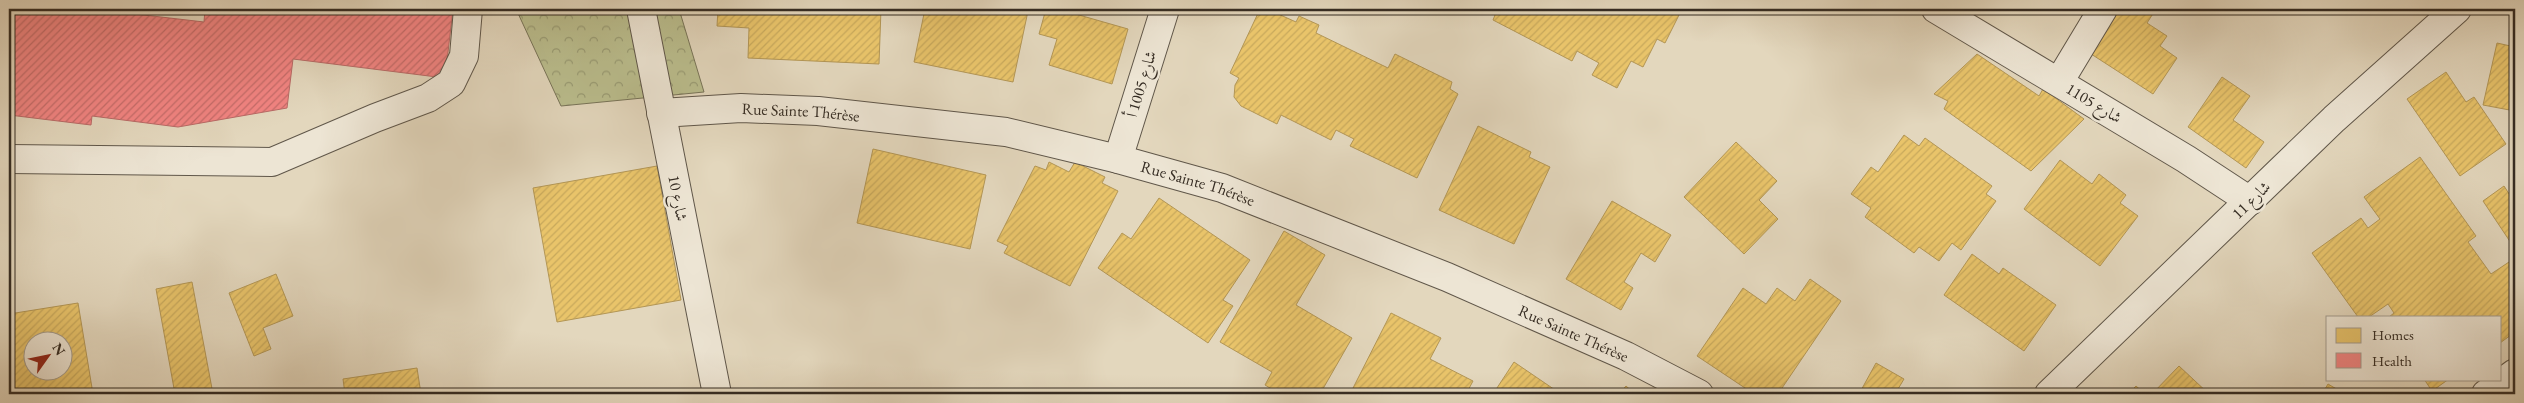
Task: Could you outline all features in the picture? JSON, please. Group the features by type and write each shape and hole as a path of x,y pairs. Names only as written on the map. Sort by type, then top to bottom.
{"street":[{"path":"9,159 272,162 428,98 451,83 464,56 468,9"},
{"name":"شارع 10","path":"641,9 717,391"},
{"name":"شارع 1005 أ","path":"1118,159 1165,9"},
{"name":"شارع 1105","path":"1936,9 2186,159 2250,201"},
{"path":"2059,82 2103,9"},
{"name":"شارع 11","path":"2048,394 2334,119 2457,9"},
{"name":"Rue Sainte Thérèse","path":"661,113 741,108 818,111 1006,132 1118,159 1222,188 1447,277 1626,356 1699,394"},
{"path":"2486,394 2515,373"}],"green space":[{"path":"516,9 679,9 704,92 561,106"}],"building: Homes":[{"path":"718,9 881,9 879,64 748,58 749,28 717,26"},
{"path":"925,9 1028,11 1013,82 914,62"},
{"path":"1046,9 1073,9 1072,13 1128,29 1112,84 1049,65 1057,39 1039,34"},
{"path":"1260,9 1267,9 1296,22 1299,16 1319,25 1316,33 1388,68 1395,54 1452,82 1450,89 1458,94 1417,178 1350,146 1354,139 1336,130 1331,140 1281,115 1277,124 1241,106 1234,97 1235,85 1239,78 1230,73"},
{"path":"1494,9 1682,9 1665,43 1657,39 1643,67 1631,61 1617,88 1592,75 1599,63 1577,51 1572,61 1493,20 1497,10"},
{"path":"2115,9 2156,9 2147,23 2167,36 2160,46 2177,58 2153,94 2088,52"},
{"path":"2497,43 2515,47 2515,111 2483,105"},
{"path":"1977,54 2039,96 2043,89 2084,119 2031,171 1944,109 1948,101 1934,94"},
{"path":"2446,72 2466,102 2474,97 2506,144 2460,176 2407,99"},
{"path":"2222,77 2250,96 2233,120 2264,142 2246,168 2188,127"},
{"path":"1478,126 1531,152 1529,157 1550,167 1514,244 1439,210"},
{"path":"1904,135 1919,146 1925,138 1992,186 1986,194 1996,201 1961,250 1952,243 1939,261 1919,247 1914,253 1865,217 1871,208 1851,194 1871,167 1878,172"},
{"path":"1736,142 1777,181 1759,200 1778,219 1744,254 1684,197"},
{"path":"873,149 986,175 970,249 857,223"},
{"path":"2420,157 2476,236 2468,242 2491,274 2509,262 2515,270 2515,332 2502,342 2502,316 2390,316 2394,313 2388,304 2370,316 2357,316 2312,253 2361,218 2368,228 2380,219 2364,197"},
{"path":"2060,160 2092,184 2099,174 2126,195 2120,203 2138,216 2100,266 2024,209"},
{"path":"1049,162 1069,172 1075,162 1105,177 1102,183 1118,191 1070,286 1004,253 1008,246 997,241 1035,166 1046,170"},
{"path":"657,166 681,300 557,322 533,188"},
{"path":"2504,186 2515,203 2515,249 2483,201"},
{"path":"1159,198 1250,260 1223,300 1233,306 1208,343 1098,268 1122,233 1131,239"},
{"path":"1612,201 1671,235 1655,262 1641,253 1624,282 1633,288 1621,310 1566,279"},
{"path":"1284,231 1325,255 1296,305 1352,338 1320,394 1280,394 1265,385 1272,372 1220,342"},
{"path":"1972,254 1999,274 2003,268 2056,305 2024,351 1944,295"},
{"path":"276,274 293,316 263,328 271,349 254,356 229,293"},
{"path":"1810,279 1841,301 1778,394 1754,394 1697,356 1743,288 1766,304 1777,288 1795,301"},
{"path":"192,282 213,394 175,394 156,289"},
{"path":"78,303 93,394 9,394 9,314"},
{"path":"1391,313 1441,338 1430,359 1473,381 1466,394 1350,394"},
{"path":"1514,362 1561,394 1493,394"},
{"path":"1876,363 1904,379 1895,394 1859,394"},
{"path":"2179,366 2209,394 2152,394"},
{"path":"417,368 421,394 345,394 343,379"},
{"path":"2425,380 2448,380 2432,391"},
{"path":"2328,384 2345,394 2322,394"},
{"path":"1626,386 1635,394 1619,394"},
{"path":"2136,386 2145,394 2128,394"}],"building: Health":[{"path":"9,9 92,9 204,22 205,9 453,9 445,78 293,59 287,108 178,127 92,116 91,125 9,115"}]}
